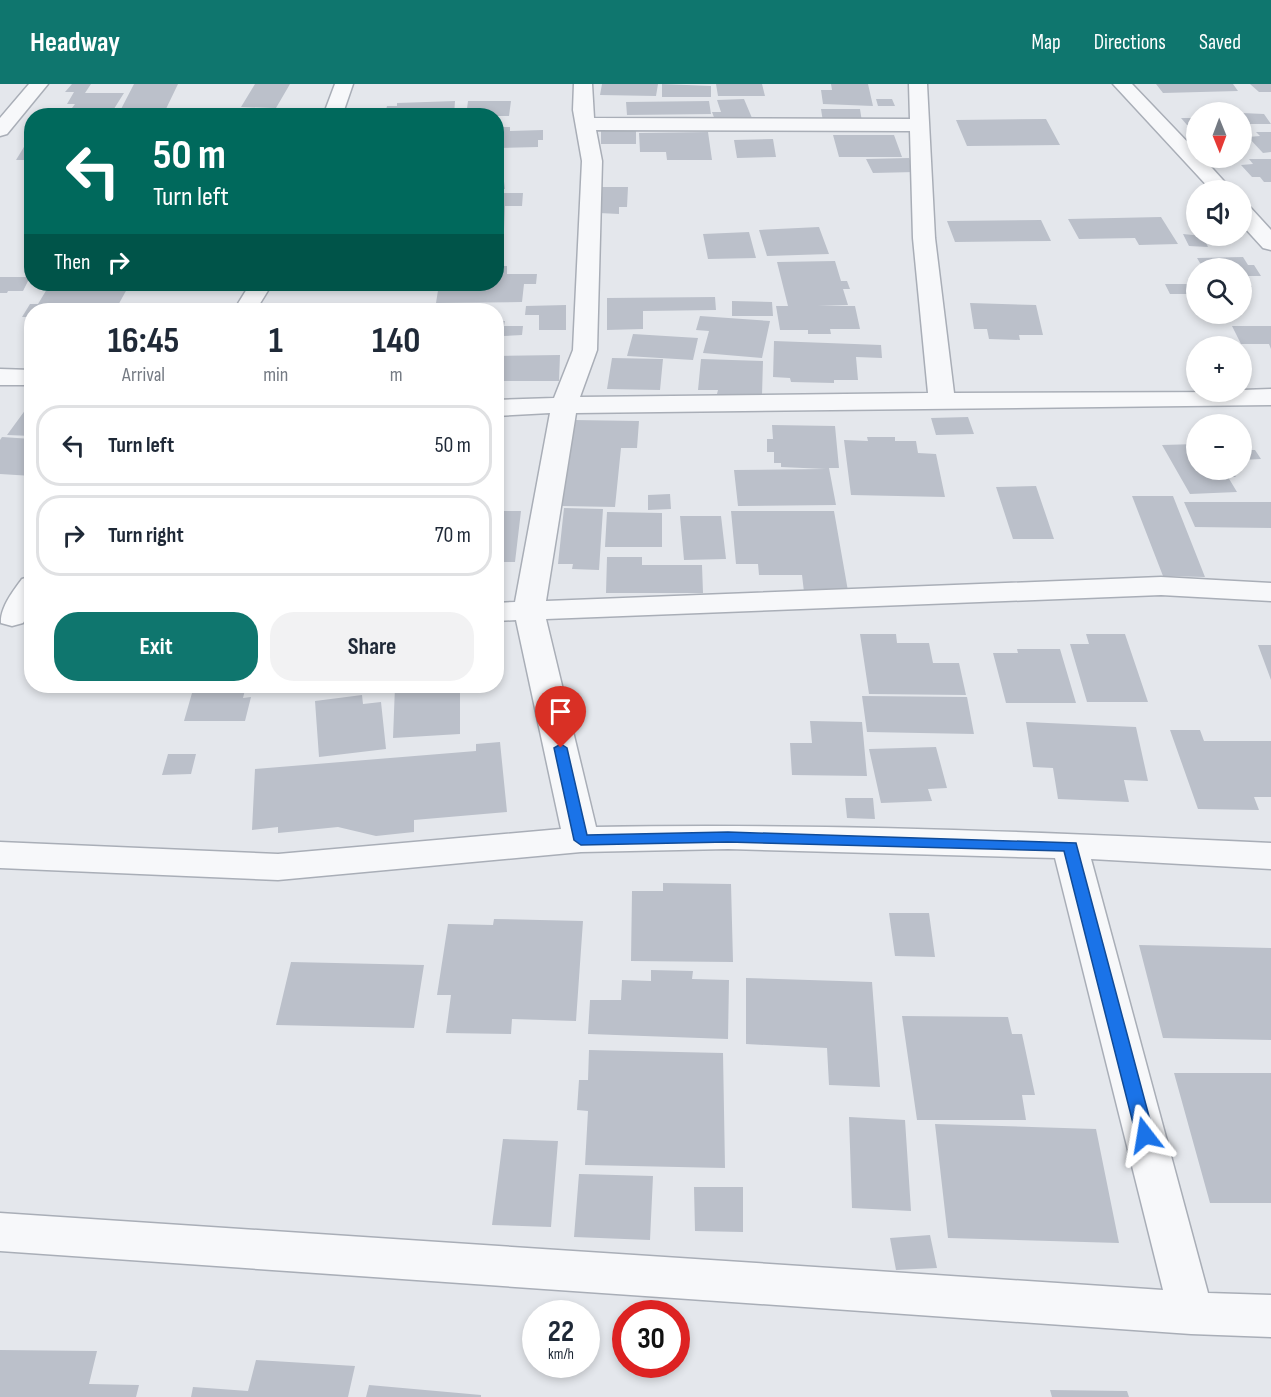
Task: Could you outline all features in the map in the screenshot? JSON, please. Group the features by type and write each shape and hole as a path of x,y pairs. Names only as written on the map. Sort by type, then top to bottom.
{"street":[{"path":"0,130 39,84"},
{"path":"335,108 344,84"},
{"path":"581,840 529,610 564,405 585,350 592,161 583,110 583,84"},
{"path":"918,84 924,238 942,402"},
{"path":"1122,84 1213,180"},
{"path":"585,124 919,125"},
{"path":"1252,223 1271,243"},
{"path":"0,377 24,378"},
{"path":"504,408 564,405 1271,397"},
{"path":"504,612 1161,586 1271,592"},
{"path":"14,617 24,599"},
{"path":"0,855 278,867 581,840 728,837 1070,846 1271,856"},
{"path":"1070,846 1191,1313"},
{"path":"0,1232 1191,1313 1271,1316"}],"building":[{"path":"72,84 91,84 85,93 124,93 115,108 72,108 75,104 67,104 74,92 65,92"},
{"path":"134,84 178,84 166,108 122,108"},
{"path":"255,84 290,84 276,108 241,107"},
{"path":"602,84 658,84 656,96 600,95"},
{"path":"662,84 711,86 711,97 662,97"},
{"path":"716,84 762,84 765,96 718,96"},
{"path":"831,84 868,84 873,106 823,104 821,90 832,90"},
{"path":"1156,84 1233,84 1238,91 1163,93"},
{"path":"1250,84 1271,84 1271,92 1259,92"},
{"path":"744,99 752,118 715,120 712,112 721,112 717,100"},
{"path":"876,99 892,99 895,106 878,106"},
{"path":"455,101 455,108 386,108 387,106 397,106 397,103"},
{"path":"468,101 511,101 509,116 504,116 504,108 467,108"},
{"path":"709,101 711,114 627,115 626,102"},
{"path":"821,109 860,109 862,122 823,122"},
{"path":"1252,113 1264,114 1271,124 1252,124"},
{"path":"1046,119 1060,145 967,146 956,120"},
{"path":"504,127 510,127 510,131 543,130 543,140 538,140 538,147 504,148"},
{"path":"601,127 636,127 636,144 601,144"},
{"path":"708,132 712,160 667,160 666,152 640,152 639,133"},
{"path":"1256,132 1271,132 1271,152 1263,153 1252,141 1252,137 1260,136"},
{"path":"833,135 894,135 902,157 839,157"},
{"path":"773,139 776,157 737,158 734,140"},
{"path":"24,147 24,160 16,160"},
{"path":"909,158 915,172 873,173 866,159"},
{"path":"1252,159 1271,159 1271,182 1264,182 1260,177 1252,177 1244,168 1252,168"},
{"path":"602,187 628,187 627,207 619,207 619,214 599,213"},
{"path":"504,193 523,193 522,206 505,206 504,229"},
{"path":"1161,217 1178,244 1139,245 1135,238 1079,239 1068,219"},
{"path":"1041,220 1051,241 955,242 947,221"},
{"path":"819,227 829,254 767,256 759,230"},
{"path":"749,232 756,258 708,259 703,234"},
{"path":"1243,257 1244,258 1197,258"},
{"path":"835,261 841,281 847,281 850,289 843,289 848,305 818,306 855,306 860,329 830,329 831,334 808,334 808,330 780,330 776,306 788,306 777,262"},
{"path":"1252,265 1254,265 1261,276 1252,276"},
{"path":"504,266 507,266 507,274 537,274 536,284 524,284 522,302 436,303 438,291 504,291"},
{"path":"0,277 24,277 23,291 0,293"},
{"path":"1165,284 1186,284 1186,294 1170,294"},
{"path":"46,291 126,291 119,303 39,303"},
{"path":"715,297 716,310 643,311 643,329 607,330 607,298"},
{"path":"732,301 772,302 773,316 732,316"},
{"path":"970,303 1036,305 1043,335 1019,335 1020,340 989,339 987,329 974,329"},
{"path":"566,305 566,330 539,330 539,315 525,315 526,306"},
{"path":"700,316 770,321 762,358 703,353 709,331 696,330"},
{"path":"504,326 523,326 522,335 504,336"},
{"path":"1232,326 1271,326 1271,349 1269,344 1252,344 1252,336 1237,336"},
{"path":"633,334 698,338 693,360 627,356"},
{"path":"774,341 881,345 882,358 856,357 858,380 834,380 834,383 791,382 790,378 773,377"},
{"path":"560,355 559,381 504,381 504,356"},
{"path":"612,358 663,359 660,390 607,389"},
{"path":"701,359 763,361 762,395 717,394 718,390 698,390"},
{"path":"24,412 24,436 7,435"},
{"path":"968,417 974,434 936,435 931,418"},
{"path":"574,420 639,421 637,448 621,448 615,507 562,506"},
{"path":"772,425 835,426 839,468 829,468 836,505 738,506 734,470 826,469 781,467 781,463 774,463 774,452 767,452 767,439 773,439"},
{"path":"2,437 24,438 24,476 0,474 0,440"},
{"path":"867,437 895,437 895,441 916,441 918,453 936,454 945,497 851,495 844,440 868,441"},
{"path":"1186,444 1186,480 1230,480 1237,492 1190,494 1162,445"},
{"path":"1252,450 1255,450 1261,459 1252,459"},
{"path":"1036,486 1054,539 1013,539 996,487"},
{"path":"670,494 671,509 648,510 648,495"},
{"path":"1132,496 1173,496 1205,577 1163,576"},
{"path":"1184,502 1271,502 1271,528 1195,527"},
{"path":"564,508 603,509 599,570 572,569 573,564 558,564"},
{"path":"504,511 521,511 515,562 504,562"},
{"path":"731,511 834,511 848,591 804,592 802,575 759,575 758,564 736,564"},
{"path":"607,512 662,513 662,547 605,547"},
{"path":"680,516 721,516 726,559 684,560"},
{"path":"607,557 642,557 642,565 702,565 703,593 606,593"},
{"path":"860,634 896,634 897,643 929,643 933,663 959,663 966,695 869,694"},
{"path":"1086,634 1125,634 1148,702 1087,702 1070,644 1089,644"},
{"path":"1258,645 1271,645 1271,680"},
{"path":"1017,649 1060,649 1076,703 1006,703 993,653 1018,653"},
{"path":"192,693 244,693 243,698 251,697 245,721 184,721"},
{"path":"395,693 460,693 460,734 393,738"},
{"path":"362,695 363,704 381,702 386,749 319,757 315,701"},
{"path":"862,696 967,697 974,734 867,732"},
{"path":"810,721 862,722 867,776 792,775 790,743 812,743"},
{"path":"1026,722 1136,727 1148,781 1124,780 1129,802 1058,799 1053,768 1033,767"},
{"path":"1170,730 1200,730 1204,741 1271,741 1271,797 1254,797 1259,810 1198,809"},
{"path":"500,742 507,812 414,820 414,832 376,836 338,827 278,833 278,827 252,830 255,769 476,751 476,744"},
{"path":"936,747 947,788 928,789 932,801 881,803 869,749"},
{"path":"168,754 196,754 191,774 162,775"},
{"path":"845,798 873,798 875,819 847,818"},
{"path":"663,883 731,884 733,962 631,961 632,891 663,891"},
{"path":"889,913 929,913 935,957 895,956"},
{"path":"494,919 583,921 576,1021 512,1019 511,1034 446,1033 451,995 437,995 448,924 493,925"},
{"path":"1139,945 1271,948 1271,1040 1163,1038"},
{"path":"291,962 424,965 414,1028 276,1025"},
{"path":"651,970 693,971 692,979 729,980 728,1039 588,1034 590,1000 621,1000 622,980 651,981"},
{"path":"746,978 872,982 880,1087 829,1085 827,1048 746,1044"},
{"path":"902,1016 1008,1017 1012,1034 1022,1034 1035,1095 1022,1095 1026,1120 917,1120"},
{"path":"589,1050 723,1053 725,1168 585,1165 588,1111 577,1110 579,1080 588,1080"},
{"path":"1174,1073 1271,1073 1271,1203 1210,1203"},
{"path":"849,1117 905,1120 911,1211 852,1208"},
{"path":"935,1124 1096,1129 1119,1243 948,1238"},
{"path":"503,1139 558,1141 551,1227 492,1225"},
{"path":"579,1174 653,1176 650,1240 574,1237"},
{"path":"694,1187 743,1187 743,1232 695,1231"},
{"path":"930,1235 937,1268 896,1270 890,1238"},
{"path":"0,1350 97,1351 89,1384 139,1385 136,1397 0,1397"},
{"path":"256,1360 355,1366 348,1397 191,1397 193,1387 248,1391"},
{"path":"369,1385 481,1395 481,1397 366,1397"},
{"path":"1050,1390 1127,1391 1129,1397 1052,1397"}],"route":[{"path":"561,748 581,840 728,837 1070,846 1145,1135"}]}
